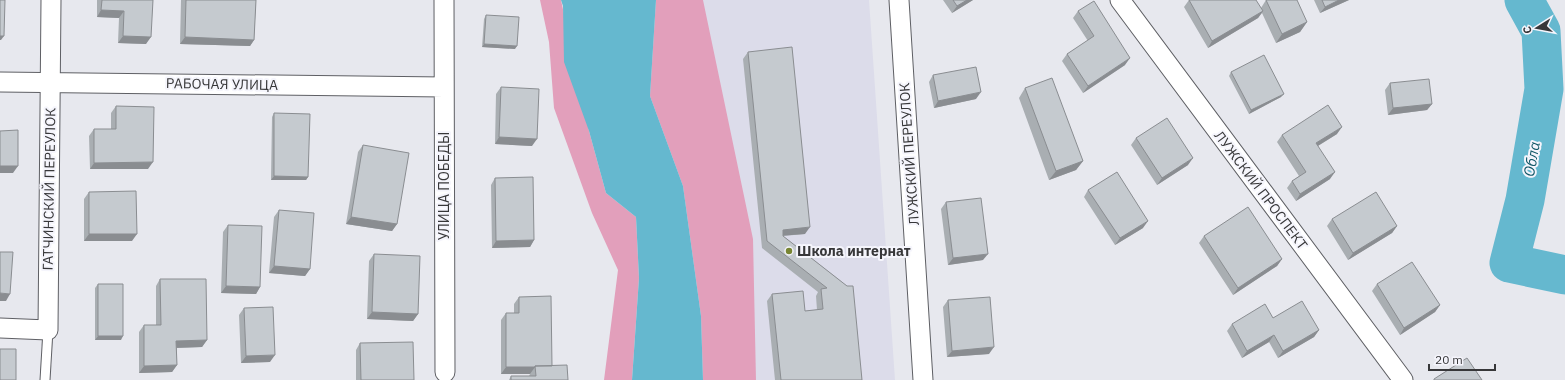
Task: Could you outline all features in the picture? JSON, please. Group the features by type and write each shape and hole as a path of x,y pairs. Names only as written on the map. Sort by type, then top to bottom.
{"street":[{"name":"ГАТЧИНСКИЙ ПЕРЕУЛОК","path":"48,330 51,0"},
{"name":"УЛИЦА ПОБЕДЫ","path":"444,0 445,372"},
{"name":"ЛУЖСКИЙ ПЕРЕУЛОК","path":"899,0 923,380"},
{"name":"ЛУЖСКИЙ ПРОСПЕКТ","path":"1120,0 1402,380"},
{"name":"РАБОЧАЯ УЛИЦА","path":"0,82 444,87"},
{"path":"0,328 48,330"}],"lane":[{"path":"45,380 48,330"}],"shaded area":[{"path":"540,0 561,0 589,131 606,193 636,217 639,278 632,380 604,380 618,270 592,213 554,108 549,42"},
{"name":"Школа интернат","path":"656,0 869,0 895,380 703,380 701,316 683,186 650,96"},
{"path":"656,0 703,0 753,239 756,380 703,380 701,316 683,186 650,96"}],"water":[{"path":"561,0 656,0 650,96 683,186 701,316 703,380 632,380 639,278 636,217 606,193 589,131 564,62 563,6"}],"building":[{"path":"0,0 5,0 4,36 0,36"},
{"path":"102,0 153,0 151,37 123,36 124,11 101,10"},
{"path":"186,0 256,0 254,40 185,37"},
{"path":"953,0 967,0 957,6"},
{"path":"1189,0 1256,0 1263,11 1212,41"},
{"path":"1266,0 1297,0 1307,22 1282,34"},
{"path":"1322,0 1339,0 1325,7"},
{"path":"1094,1 1130,58 1088,86 1067,54 1094,36 1078,11"},
{"path":"486,15 519,17 517,46 484,44"},
{"path":"792,47 810,227 783,230 783,236 847,286 853,286 862,380 781,380 772,294 803,291 805,311 823,309 821,289 827,288 767,241 748,52"},
{"path":"1264,55 1284,94 1251,110 1231,72"},
{"path":"976,67 981,92 938,101 933,75"},
{"path":"1052,78 1083,161 1056,171 1025,88"},
{"path":"1429,79 1432,104 1393,108 1390,83"},
{"path":"501,87 539,89 537,139 499,137"},
{"path":"1328,105 1342,127 1316,143 1335,172 1300,194 1292,181 1306,172 1282,135"},
{"path":"116,106 154,107 153,162 94,163 94,129 116,129"},
{"path":"274,113 310,114 308,177 274,176"},
{"path":"1167,118 1193,158 1162,178 1136,138"},
{"path":"18,130 18,166 0,166 0,131"},
{"path":"363,145 409,153 397,224 351,217"},
{"path":"1117,172 1148,221 1120,238 1088,190"},
{"path":"533,177 534,240 496,241 495,178"},
{"path":"136,191 137,234 89,234 89,192"},
{"path":"1376,192 1397,226 1353,253 1332,219"},
{"path":"981,198 988,254 953,258 946,202"},
{"path":"1248,207 1282,259 1238,288 1204,236"},
{"path":"279,210 314,213 310,269 274,266"},
{"path":"228,225 262,226 260,287 226,286"},
{"path":"0,252 13,252 10,294 0,293"},
{"path":"374,254 420,256 418,314 372,312"},
{"path":"1412,262 1440,305 1404,328 1377,284"},
{"path":"160,279 206,279 207,340 176,341 177,365 144,366 144,325 161,325"},
{"path":"98,284 123,284 123,336 98,336"},
{"path":"551,296 552,366 506,367 506,313 519,313 519,297"},
{"path":"990,297 994,347 952,351 948,300"},
{"path":"1302,301 1319,330 1283,351 1274,335 1247,351 1232,324 1265,304 1273,318"},
{"path":"273,307 275,355 246,356 244,308"},
{"path":"413,342 414,380 361,380 360,343"},
{"path":"0,349 16,349 16,380 0,380"},
{"path":"1467,358 1482,380 1434,380 1434,379"},
{"path":"567,365 568,380 511,380 511,376 536,376 535,366"}],"waterway":[{"name":"Обла","path":"1524,0 1541,31 1544,89 1525,200 1509,263 1565,275"}],"place":[{"name":"Школа интернат","path":"789,251"}]}
